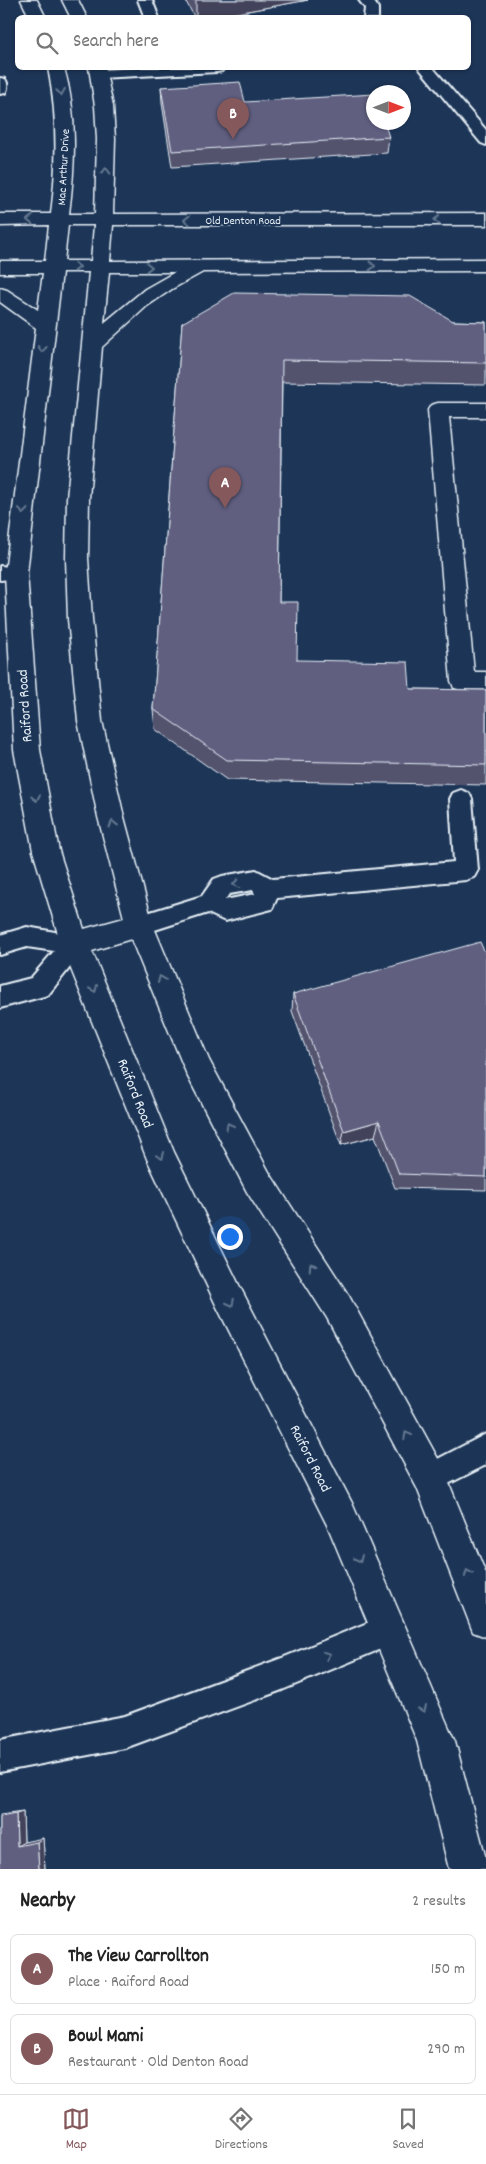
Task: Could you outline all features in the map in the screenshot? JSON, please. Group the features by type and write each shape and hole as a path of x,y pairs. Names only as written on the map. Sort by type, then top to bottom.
{"street":[{"path":"29,0 36,15"},
{"path":"70,0 78,15"},
{"name":"Mac Arthur Drive","path":"54,266 60,220 66,139 65,116 56,70"},
{"path":"98,71 106,139 104,220 78,498 77,558 80,619 90,721 111,817 139,925 197,1066 258,1182 338,1307 430,1478 486,1618"},
{"name":"Old Denton Road","path":"0,220 323,221 486,219"},
{"path":"0,266 486,265"},
{"name":"Raiford Road","path":"54,266 8,573 27,750 46,851 75,944 162,1160 228,1296 340,1514 436,1741 469,1869"},
{"path":"93,345 128,310 153,292 170,281 202,267"},
{"path":"0,294 45,325"},
{"path":"486,410 438,410 463,681 486,681"},
{"path":"75,944 139,925"}],"lane":[{"path":"145,0 151,15"},
{"path":"366,0 371,6 372,15"},
{"path":"98,71 138,70"},
{"path":"428,70 486,140"},
{"path":"0,82 0,90"},
{"path":"139,925 210,903 225,911 264,902 269,889 466,870 461,799"},
{"path":"0,945 27,937 75,944"},
{"path":"0,997 39,987 75,944"},
{"path":"430,1478 486,1448"},
{"path":"0,1756 125,1732 282,1674 389,1630"}],"building":[{"path":"240,82 245,102 366,94 366,130 387,130 389,137 172,151 161,87"},
{"path":"234,293 410,296 453,321 486,322 486,363 282,360 279,602 298,602 297,660 408,662 410,689 486,690 486,765 227,760 153,709 182,323"},
{"path":"480,942 486,955 486,1177 399,1174 379,1121 344,1131 293,994"},
{"path":"16,1814 17,1846 37,1842 39,1869 0,1869 0,1817"}],"place":[{"name":"Bowl Mami","path":"233,139"},
{"name":"The View Carrollton","path":"225,508"}]}
